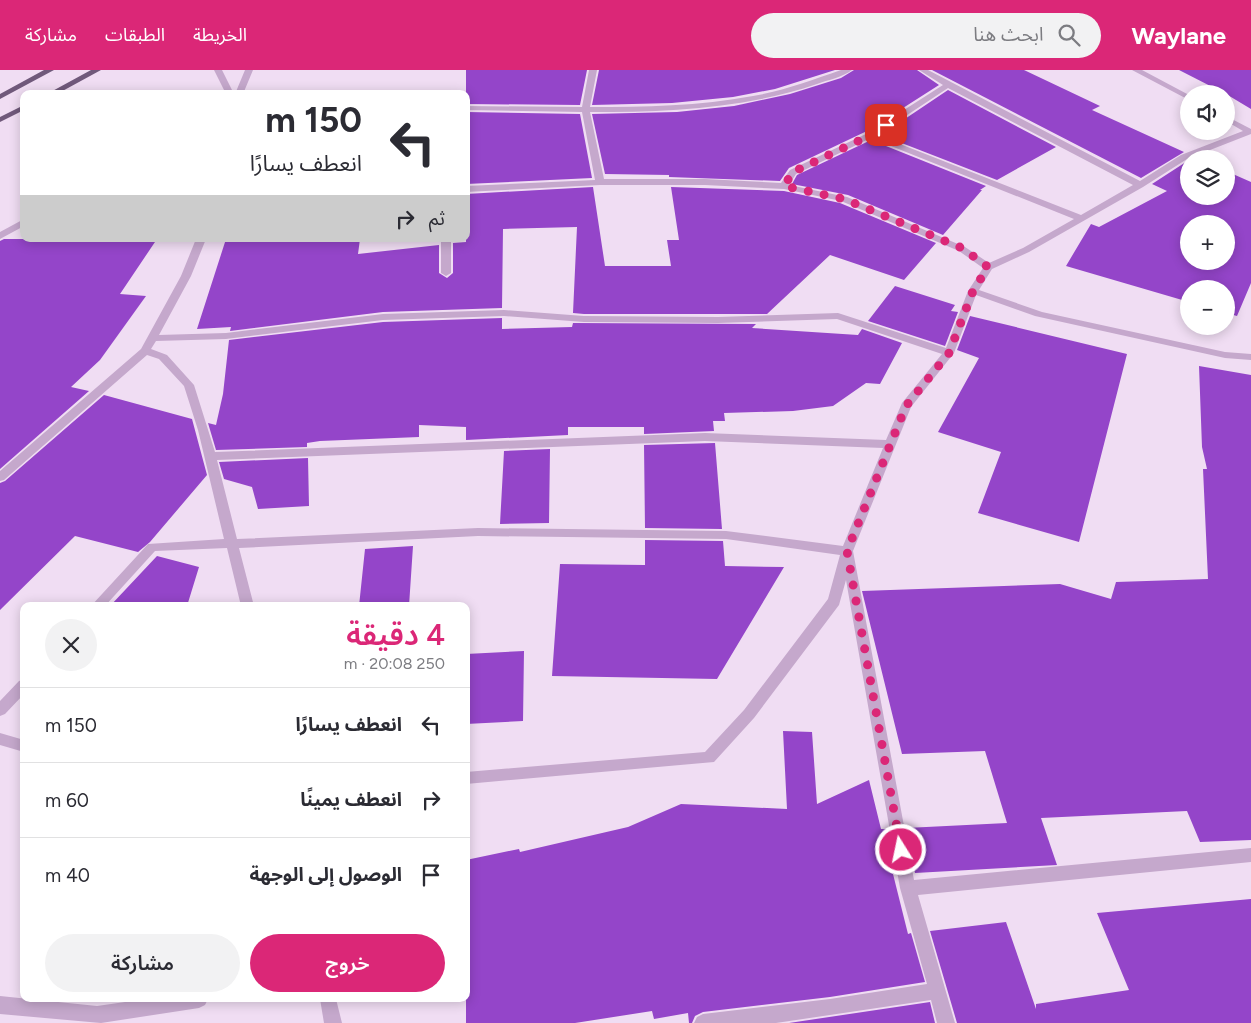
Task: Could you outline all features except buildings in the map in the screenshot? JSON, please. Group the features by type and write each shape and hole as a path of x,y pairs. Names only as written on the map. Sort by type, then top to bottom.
{"main road":[{"path":"0,97 50,70"},
{"path":"58,90 97,70"},
{"path":"0,120 20,110"}],"street":[{"path":"218,70 228,90"},
{"path":"241,90 249,70"},
{"path":"593,70 593,78 587,88 586,109 600,182"},
{"path":"923,70 948,86 1140,185"},
{"path":"1136,70 1180,93"},
{"path":"470,108 586,109 738,101 795,89 843,71"},
{"path":"784,186 793,172 871,135 948,86"},
{"path":"1235,123 1251,132"},
{"path":"470,778 708,758 749,714 834,601 847,551 906,406 949,353 973,291 988,267 1026,250 1140,185 1184,157 1251,132"},
{"path":"871,135 1081,218"},
{"path":"470,189 600,182 705,182 784,186 844,199 962,248 988,267"},
{"path":"0,236 20,224"},
{"path":"0,477 145,350 186,276 200,242"},
{"path":"446,242 446,273"},
{"path":"973,291 1039,314 1225,356 1251,357"},
{"path":"152,338 226,336 384,317 504,313 594,319 718,320 838,316 949,353"},
{"path":"145,350 163,357 189,385 210,456 246,602"},
{"path":"210,456 705,438 891,444"},
{"path":"101,602 152,547 478,532 726,535 847,551"},
{"path":"847,551 908,888 946,1023"},
{"path":"0,710 20,689"},
{"path":"0,739 20,745"},
{"path":"908,888 1251,855"},
{"path":"703,1023 830,1008 936,991"},
{"path":"0,1006 97,1014 179,1002"},
{"path":"328,1002 332,1023"}],"route":[{"path":"886,125 871,135 793,172 784,186 844,199 962,248 988,267 973,291 949,353 906,406 847,551 901,850"}]}
